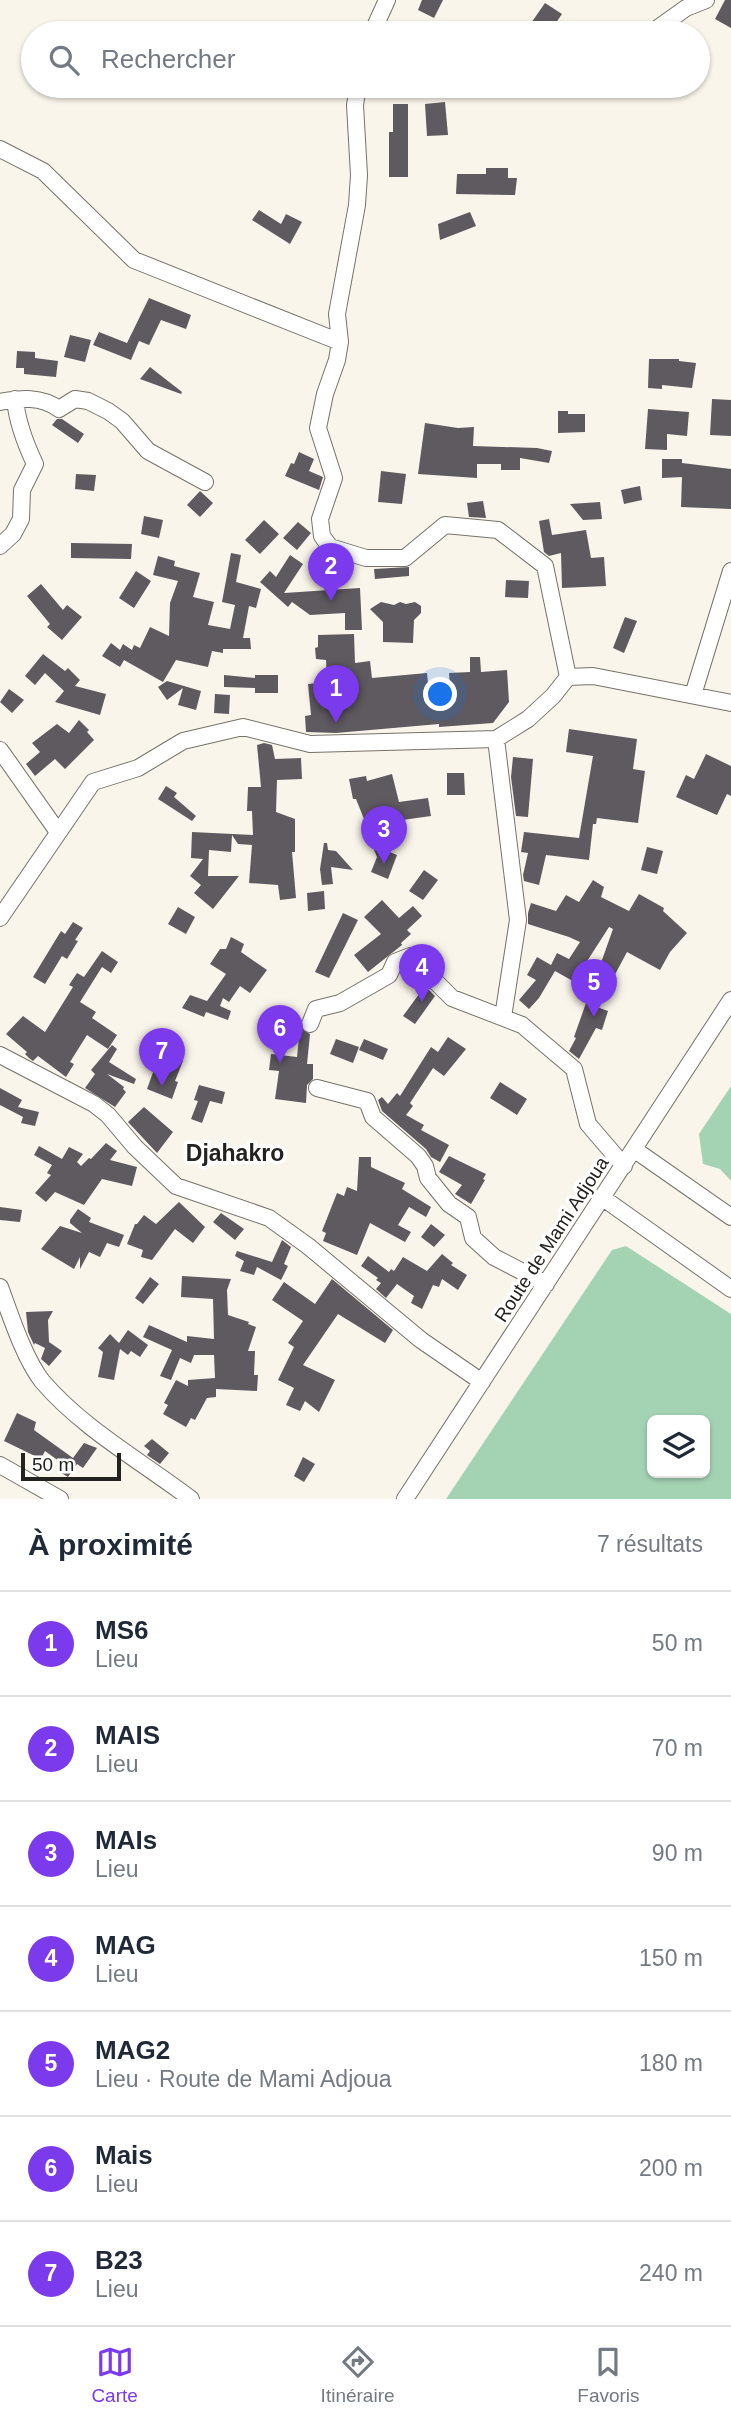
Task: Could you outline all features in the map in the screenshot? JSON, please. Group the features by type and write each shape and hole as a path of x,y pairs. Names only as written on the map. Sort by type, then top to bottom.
{"street":[{"path":"377,21 387,0"},
{"path":"668,21 687,8 706,0"},
{"path":"356,98 359,176 357,205 337,314 340,341 337,360 325,394 318,428 334,478 320,519 322,536 330,547 366,558 405,558 445,525 498,530 545,566 568,677"},
{"path":"0,149 43,171 134,260 340,341"},
{"path":"7,401 34,399 51,403 59,409 75,400 94,404 122,421 148,451 205,482"},
{"path":"0,546 13,534 21,519 22,490 36,464 23,437 16,412 7,401"},
{"path":"693,695 731,571"},
{"path":"0,918 93,782 138,768 183,741 243,727 310,744 496,739 528,719 553,696 568,677 593,676 731,702"},
{"path":"496,739 518,920 503,1017"},
{"path":"0,750 58,832"},
{"path":"310,1024 316,1009 340,1003 389,975 395,962 410,956 452,998 522,1025 574,1069 588,1124 624,1166"},
{"name":"Route de Mami Adjoua","path":"405,1499 731,1000"},
{"path":"0,1055 94,1104 108,1115 135,1147 176,1186 269,1218 308,1246 421,1339 482,1382"},
{"path":"317,1088 367,1101 373,1116 418,1156 425,1166 428,1178 449,1204 468,1217 473,1238 494,1257 546,1284"},
{"path":"635,1150 731,1217"},
{"path":"603,1198 731,1289"},
{"path":"0,1287 20,1340 41,1379 85,1422 191,1499"},
{"path":"0,1465 60,1499"}],"green space":[{"path":"731,1086 731,1181 720,1169 703,1164 699,1134"},
{"path":"626,1246 731,1314 731,1499 446,1499 612,1250"}],"building":[{"path":"422,0 443,0 434,18 418,10"},
{"path":"725,0 731,0 731,28 715,19"},
{"path":"545,3 562,14 557,21 532,21"},
{"path":"445,102 448,135 427,136 425,104"},
{"path":"393,104 408,104 408,177 389,177 389,132 393,132"},
{"path":"486,168 508,168 508,178 517,178 515,195 456,194 457,174 486,174"},
{"path":"259,210 281,224 286,214 302,222 290,244 252,220"},
{"path":"470,212 476,226 440,240 438,224"},
{"path":"149,298 191,315 186,329 161,320 149,345 139,341 131,360 93,345 99,332 127,343"},
{"path":"70,335 91,340 85,362 64,357"},
{"path":"17,351 35,352 35,358 58,361 56,377 24,374 24,368 16,368"},
{"path":"649,359 679,359 696,363 692,388 662,385 662,389 648,388"},
{"path":"150,367 182,392 181,394 140,379"},
{"path":"712,399 731,400 731,436 710,435"},
{"path":"648,409 689,412 687,436 667,434 667,450 645,449"},
{"path":"558,411 585,414 585,432 558,433"},
{"path":"57,419 62,419 84,434 78,443 52,425"},
{"path":"425,423 458,428 474,427 473,446 552,451 549,463 520,458 520,470 501,470 501,464 477,464 477,478 418,474"},
{"path":"299,452 314,459 309,471 323,477 319,490 285,476"},
{"path":"662,459 682,459 682,463 731,469 731,509 681,507 682,477 662,478"},
{"path":"381,471 406,474 402,504 378,502"},
{"path":"76,474 96,475 94,491 75,489"},
{"path":"640,486 642,500 624,504 621,490"},
{"path":"200,491 213,503 200,517 187,505"},
{"path":"483,501 486,518 469,517 467,503"},
{"path":"600,502 602,519 583,520 570,504"},
{"path":"144,516 163,520 159,538 141,534"},
{"path":"549,519 552,535 586,530 591,558 604,557 606,586 562,588 561,553 549,556 544,552 539,521"},
{"path":"264,520 279,534 260,554 245,540"},
{"path":"298,522 311,533 297,550 283,538"},
{"path":"71,543 132,544 131,559 71,558"},
{"path":"231,553 241,555 236,582 261,589 256,608 249,606 243,638 250,638 251,649 223,649 223,653 212,651 208,667 176,660 163,682 124,660 120,667 102,656 111,643 120,650 123,644 132,650 134,645 140,648 150,627 169,636 170,603 178,581 153,575 158,556 175,561 174,566 200,573 193,597 214,602 208,625 230,629 235,605 222,602"},
{"path":"290,555 303,564 284,593 360,588 362,630 345,630 345,613 310,615 292,602 288,607 260,582 270,571 276,577"},
{"path":"409,567 409,576 375,579 374,569"},
{"path":"136,571 151,581 134,608 119,598"},
{"path":"506,580 529,581 528,598 505,597"},
{"path":"41,584 63,610 67,605 82,617 62,640 47,627 50,624 27,596"},
{"path":"381,602 394,605 400,602 415,602 421,606 421,613 414,620 413,643 383,642 383,622 370,609"},
{"path":"625,617 637,621 624,653 613,648"},
{"path":"354,634 355,663 370,661 372,678 427,673 430,704 451,702 449,673 470,672 470,657 480,657 481,672 507,670 509,702 493,723 439,727 439,724 336,733 306,732 305,716 311,715 308,684 327,682 326,660 316,659 318,635"},
{"path":"43,654 65,671 68,668 80,680 75,686 106,694 100,715 55,702 64,691 45,673 35,685 25,676"},
{"path":"224,675 255,678 255,675 278,675 278,693 255,693 255,688 224,687"},
{"path":"167,681 201,691 196,710 178,705 183,688 167,700 158,687"},
{"path":"9,689 24,700 12,713 0,702"},
{"path":"215,694 230,695 229,714 214,713"},
{"path":"79,720 94,740 65,769 55,759 35,776 26,764 40,752 32,743 57,724 69,733"},
{"path":"569,729 637,739 633,769 645,771 638,823 597,818 596,824 593,824 589,860 546,855 539,885 524,881 528,853 521,852 524,832 579,838 593,756 566,752"},
{"path":"257,745 272,745 275,759 301,758 302,779 277,780 276,812 295,819 295,852 292,852 296,898 280,900 278,885 249,883 252,845 238,844 232,835 231,852 209,850 208,876 239,876 213,909 194,893 201,885 190,876 203,859 191,858 192,832 253,835 252,811 247,811 248,787 261,787"},
{"path":"706,754 731,766 731,796 727,794 717,815 676,797 686,775 694,779"},
{"path":"513,757 533,759 528,817 516,816 511,777"},
{"path":"447,773 464,773 465,795 447,795"},
{"path":"392,774 399,802 428,798 431,816 388,822 396,842 370,834 356,799 353,799 349,779 366,776 367,781"},
{"path":"166,786 177,793 174,797 196,816 192,821 158,799"},
{"path":"324,843 327,843 328,850 336,851 353,870 331,867 333,884 322,885 320,869"},
{"path":"372,845 397,855 388,879 371,872 377,857"},
{"path":"647,847 663,851 657,874 641,870"},
{"path":"424,870 438,880 423,900 409,891"},
{"path":"593,880 604,887 601,897 629,911 639,894 664,908 663,911 687,933 670,952 660,970 627,952 611,982 597,974 613,929 609,927 575,980 555,971 529,1009 519,1000 536,980 527,975 537,957 551,965 557,953 569,959 580,942 528,924 531,903 556,911 566,895 579,902"},
{"path":"324,891 325,909 308,911 307,893"},
{"path":"382,900 399,918 413,906 422,916 407,930 411,934 402,945 368,972 354,955 381,934 364,917"},
{"path":"178,907 195,917 186,934 168,924"},
{"path":"343,913 358,920 329,978 315,972"},
{"path":"73,922 83,928 75,940 78,941 67,959 62,956 45,984 33,977 61,931 65,934"},
{"path":"231,937 244,944 241,952 267,970 250,993 240,986 229,1002 223,998 220,1006 231,1011 228,1020 206,1012 204,1017 182,1008 190,995 207,1001 226,974 210,964 220,949 226,949"},
{"path":"102,951 118,962 111,973 102,967 80,1002 96,1012 92,1018 117,1035 108,1049 87,1035 70,1062 74,1064 66,1077 38,1056 33,1061 25,1054 27,1052 6,1034 23,1016 45,1032 73,987 69,985 77,973 84,977"},
{"path":"425,986 435,996 415,1024 403,1016"},
{"path":"586,1003 608,1011 602,1030 596,1028 579,1059 569,1051 576,1038 574,1037"},
{"path":"300,1028 310,1034 307,1064 313,1064 313,1079 307,1085 306,1103 275,1099 279,1071 269,1070 271,1054 297,1057"},
{"path":"448,1037 466,1049 444,1076 433,1068 410,1103 413,1106 406,1115 424,1125 421,1130 449,1145 440,1162 431,1157 426,1149 382,1111 378,1100 382,1097 388,1104 397,1093 400,1096 431,1047 438,1052"},
{"path":"336,1039 359,1047 353,1063 330,1054"},
{"path":"364,1039 388,1049 383,1060 359,1050"},
{"path":"112,1045 117,1049 109,1062 136,1079 134,1084 107,1074 124,1087 126,1092 115,1107 85,1088 95,1074 91,1070"},
{"path":"160,1053 183,1061 175,1081 178,1082 172,1099 147,1089"},
{"path":"500,1082 527,1099 517,1115 490,1098"},
{"path":"199,1085 225,1092 222,1104 210,1101 202,1123 191,1119 198,1101 194,1100"},
{"path":"0,1088 22,1100 18,1107 39,1112 35,1126 21,1123 23,1117 0,1105"},
{"path":"144,1107 173,1132 157,1153 128,1122"},
{"path":"106,1143 117,1151 110,1160 137,1167 132,1186 102,1179 84,1205 55,1192 46,1202 35,1193 51,1175 47,1173 52,1165 34,1155 39,1146 62,1159 69,1147 83,1154 77,1162 81,1166"},
{"path":"449,1156 486,1174 471,1204 455,1194 462,1185 439,1172"},
{"path":"359,1157 371,1157 371,1167 405,1183 402,1189 431,1207 426,1217 409,1207 398,1225 411,1232 405,1242 370,1223 357,1255 323,1241 326,1233 322,1231 337,1193 344,1196 347,1187 357,1191"},
{"path":"179,1202 205,1227 193,1243 175,1229 152,1260 141,1257 143,1250 127,1244 135,1224 144,1215 156,1224"},
{"path":"0,1207 22,1210 20,1222 0,1220"},
{"path":"78,1209 91,1218 89,1222 124,1235 119,1247 107,1243 100,1257 89,1252 80,1269 80,1257 74,1269 41,1249 60,1226 82,1233 70,1223"},
{"path":"221,1213 244,1229 235,1240 213,1222"},
{"path":"431,1224 445,1235 434,1247 421,1237"},
{"path":"282,1240 291,1247 284,1264 288,1266 281,1280 257,1267 254,1275 240,1271 244,1261 235,1256 237,1251 272,1262"},
{"path":"442,1254 453,1263 451,1265 467,1275 458,1290 442,1279 439,1287 433,1285 422,1309 411,1303 414,1296 397,1284 386,1298 376,1289 381,1283 376,1280 378,1278 361,1266 368,1256 389,1272 391,1269 394,1271 403,1257 427,1271"},
{"path":"182,1276 231,1279 227,1290 228,1315 256,1327 248,1351 255,1351 254,1375 258,1375 257,1391 216,1389 216,1397 207,1398 195,1420 191,1418 186,1427 163,1414 168,1405 164,1403 176,1380 188,1386 188,1380 215,1378 214,1355 194,1355 191,1363 180,1358 171,1380 160,1376 172,1350 143,1337 149,1325 187,1342 187,1336 214,1339 213,1299 181,1297"},
{"path":"150,1277 159,1284 143,1304 135,1298"},
{"path":"332,1279 393,1330 385,1343 338,1314 303,1365 335,1380 319,1412 305,1401 300,1411 286,1405 294,1388 278,1380 294,1347 288,1343 303,1321 272,1300 284,1282 315,1304"},
{"path":"53,1311 48,1320 49,1342 62,1351 49,1366 41,1359 45,1348 35,1343 34,1345 28,1332 26,1312"},
{"path":"128,1330 148,1345 140,1357 131,1351 128,1355 120,1349 114,1380 98,1377 103,1352 98,1348 110,1334 119,1343"},
{"path":"17,1413 36,1422 34,1430 73,1458 84,1443 97,1448 83,1468 77,1464 68,1477 58,1471 63,1464 45,1451 41,1459 4,1441"},
{"path":"152,1439 169,1453 160,1464 147,1455 150,1451 144,1446"},
{"path":"303,1457 315,1464 304,1482 294,1476"}],"place":[{"name":"MAIS","path":"331,601"},
{"name":"MS6","path":"336,723"},
{"name":"MAIs","path":"384,864"},
{"name":"MAG","path":"422,1002"},
{"name":"MAG2","path":"594,1017"},
{"name":"Mais","path":"280,1063"},
{"name":"B23","path":"162,1086"}],"district":[{"name":"Djahakro","path":"235,1153"}]}
